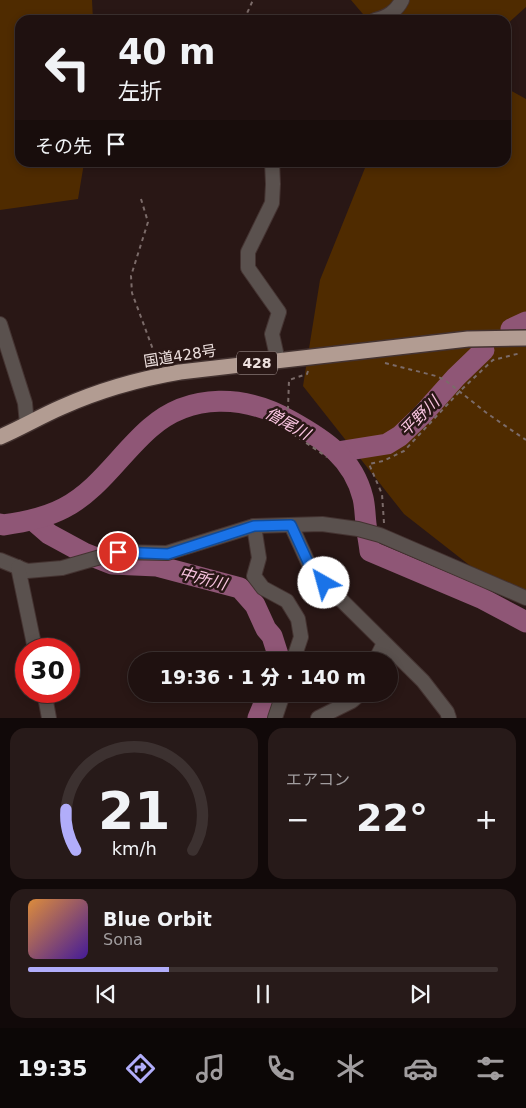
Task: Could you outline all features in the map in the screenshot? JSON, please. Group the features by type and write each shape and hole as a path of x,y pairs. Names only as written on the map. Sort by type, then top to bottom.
{"highway":[{"name":"国道428号","path":"0,437 91,394 162,375 468,339 526,338"}],"street":[{"path":"388,15 398,8 402,0"},
{"path":"272,167 274,184 272,203 248,252 248,268 279,312 272,334 278,361"},
{"path":"0,324 25,403 27,424"},
{"path":"0,560 27,570 62,568 118,552 168,554 254,526 322,524 380,534 526,598"},
{"path":"291,525 312,571 423,681 447,712 449,718"},
{"path":"254,526 259,558 254,576 263,588 287,601 298,619 301,637 296,652"},
{"path":"18,567 33,638"},
{"path":"380,652 384,643"},
{"path":"275,718 280,702"},
{"path":"318,718 352,702"},
{"path":"46,703 49,718"}],"path":[{"path":"246,15 253,0"},
{"path":"141,199 148,222 131,276 132,293 162,375"},
{"path":"380,534 384,519 382,494 369,464 404,451 460,391 493,360 526,352"},
{"path":"383,362 445,380 488,414 526,440"},
{"path":"302,370 309,369 307,374 289,380 288,408 277,423 327,457"}],"shaded area":[{"path":"0,0 92,0 93,15 15,15 15,167 83,167 78,199 0,210"},
{"path":"351,0 526,0 526,7 511,20 511,15 364,15"},
{"path":"511,91 526,99 526,596 505,593 404,514 303,386 320,280 365,167 511,167"}],"waterway":[{"name":"平野川","path":"511,329 526,322"},
{"name":"平野川","path":"337,452 387,444 400,436 484,350"},
{"name":"僧尾川","path":"0,524 11,524 42,517 64,508 77,500 99,481 139,438 166,416 183,408 201,403 237,402 274,412 291,421 326,443 345,461 358,484 363,498 370,551 481,598 526,622"},
{"name":"中所川","path":"34,521 49,534 84,553 112,564 157,566 240,588 255,605 266,629 272,636 277,652"},
{"name":"中所川","path":"258,718 265,702"}],"route":[{"path":"118,552 168,554 254,526 291,525 312,571 324,583"}]}
